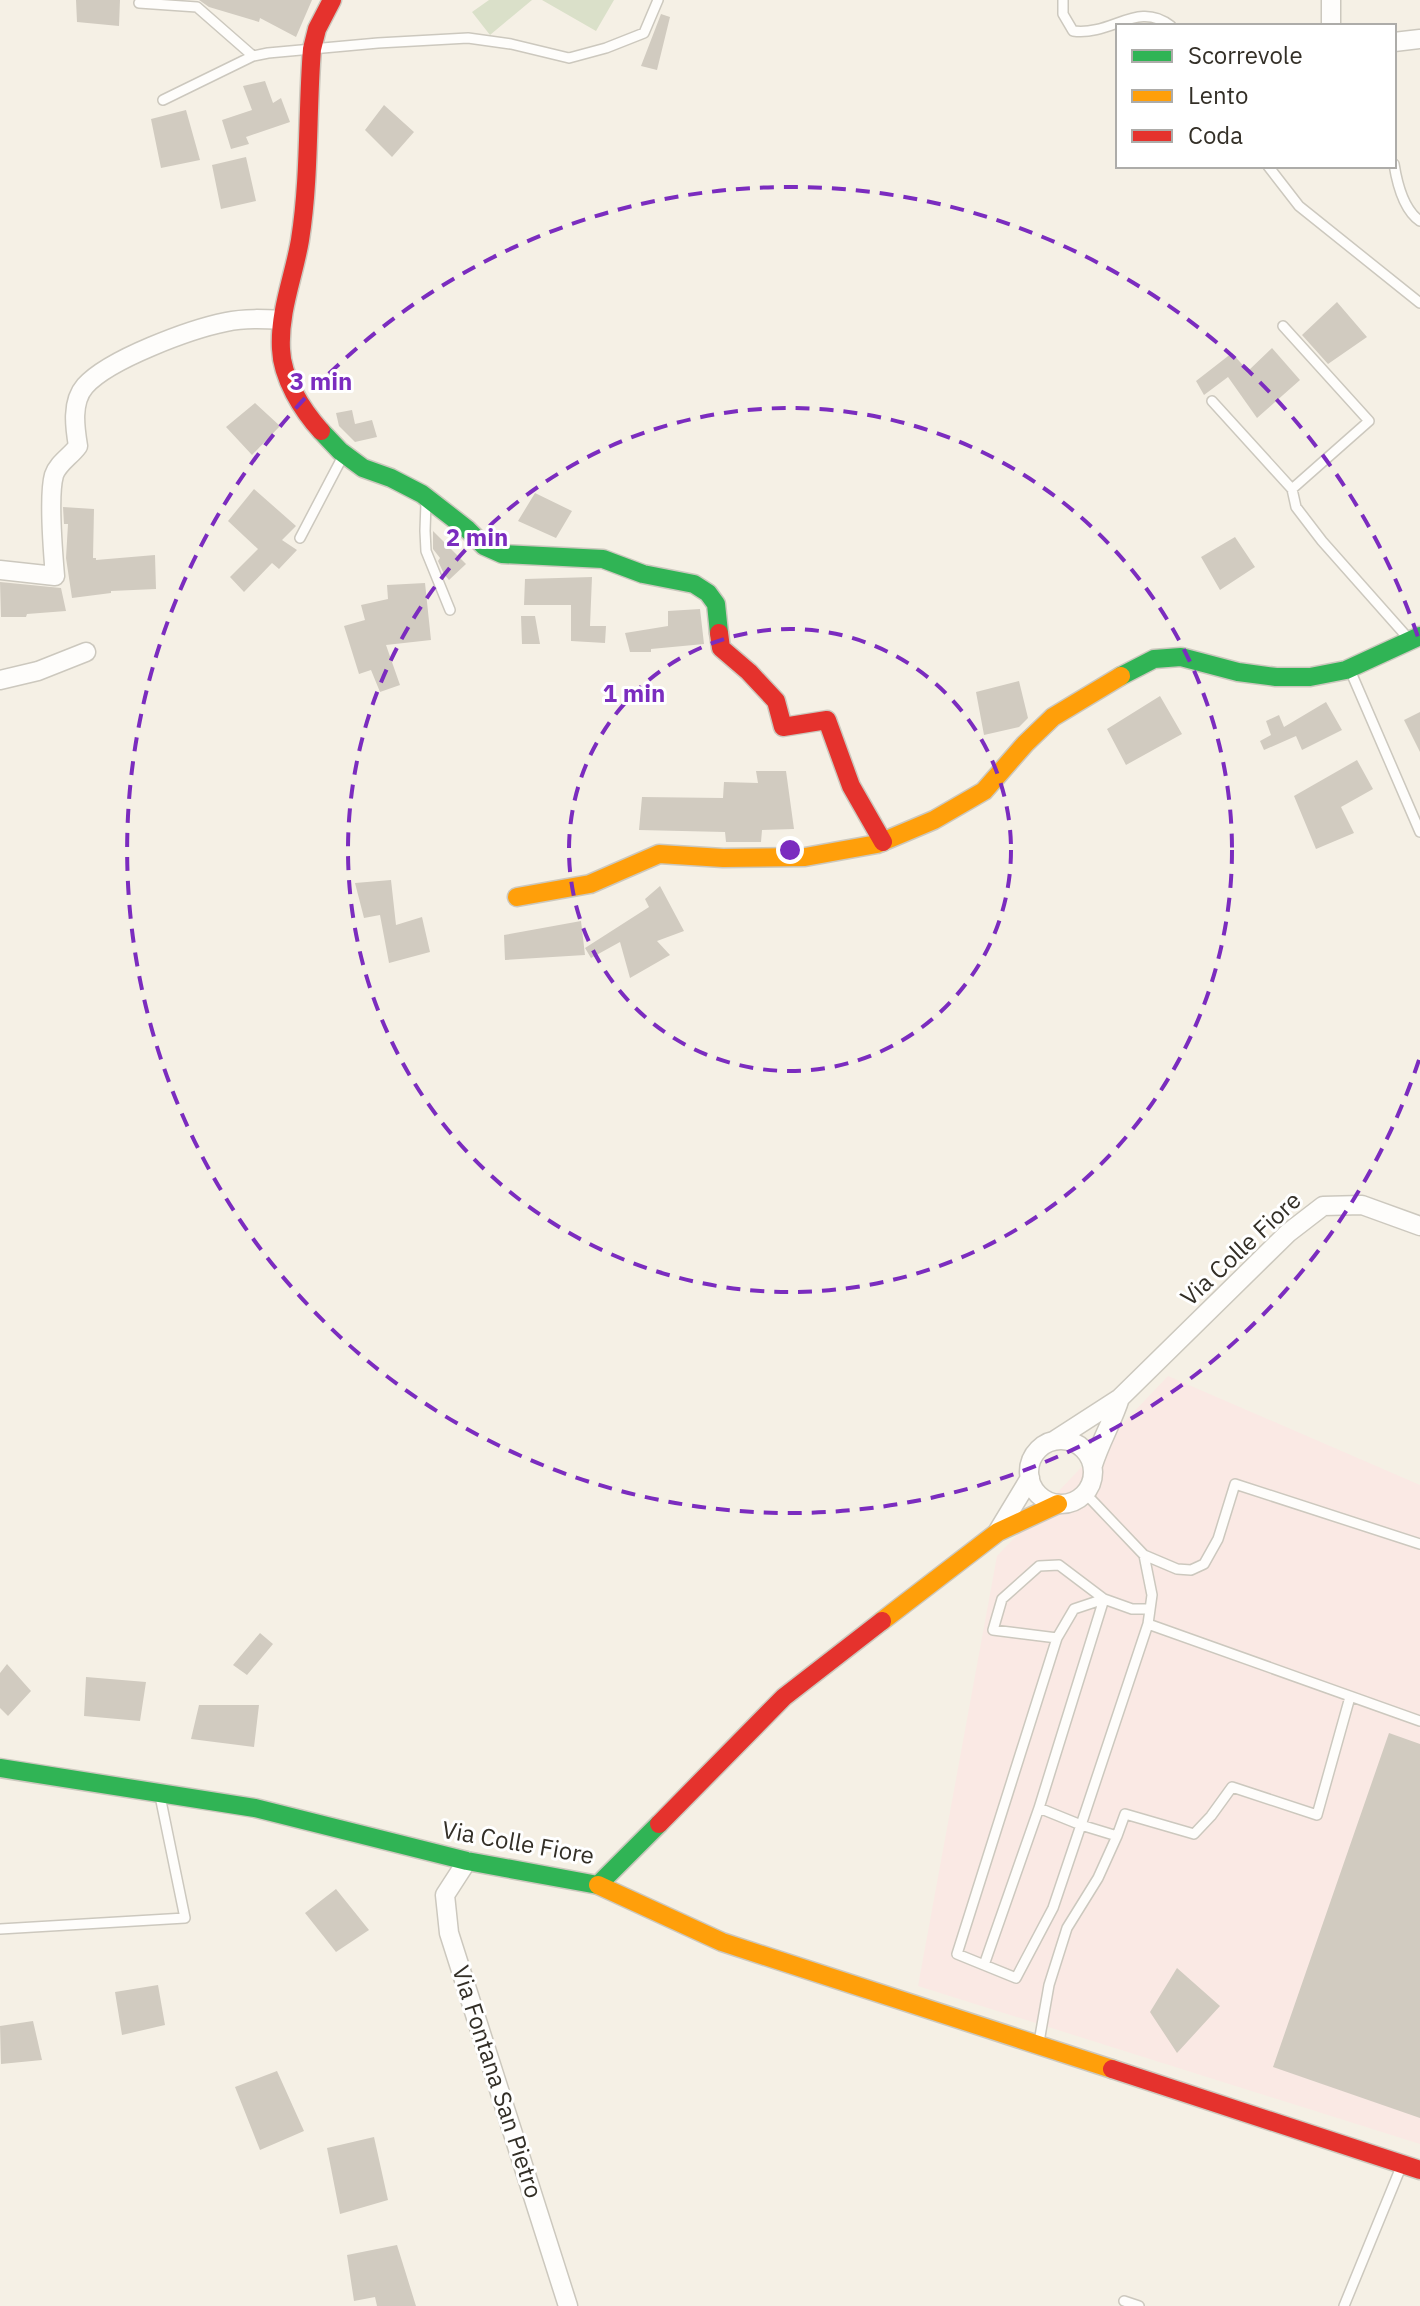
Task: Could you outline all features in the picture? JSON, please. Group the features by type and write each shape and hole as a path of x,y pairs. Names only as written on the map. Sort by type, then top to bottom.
{"street":[{"path":"332,0 317,29 312,49 300,241 282,320 281,351 286,374 300,401 317,426 344,454 363,468 391,478 426,497 484,546 502,554 603,559 643,574 694,584 708,593 716,604 721,648 776,701 783,727 827,720 851,786 883,842"},
{"path":"1331,0 1331,24"},
{"path":"1396,42 1420,39"},
{"path":"0,570 55,576 53,485 55,473 78,446 75,415 83,387 132,354 193,331 226,322 282,320"},
{"path":"517,897 590,884 659,854 723,858 805,857 883,842 934,820 984,791 1053,717 1154,659 1181,657 1238,672 1310,677 1350,668 1415,638"},
{"path":"0,680 38,671 86,652"},
{"name":"Via Colle Fiore","path":"1055,1440 1120,1398 1288,1233 1323,1206 1362,1205 1420,1226"},
{"name":"Via Colle Fiore","path":"1093,1465 1120,1398"},
{"path":"1055,1440 1074,1442 1090,1455 1093,1465 1092,1481 1078,1500 1058,1504 1048,1501 1033,1488 1030,1478 1029,1468 1035,1452 1045,1443 1055,1440"},
{"name":"Via Colle Fiore","path":"998,1532 1030,1478"},
{"name":"Via Colle Fiore","path":"0,1768 255,1808 467,1861 598,1885 784,1697 998,1532 1058,1504"},
{"name":"Via Fontana San Pietro","path":"467,1861 445,1895 449,1933 568,2306"},
{"path":"598,1885 722,1942 1411,2167"}],"lane":[{"path":"163,100 253,56 312,49 468,38 511,44 569,58 644,33 658,0"},
{"path":"1063,0 1063,14 1073,31 1087,33 1145,13 1161,17 1169,24"},
{"path":"139,3 197,7 253,56"},
{"path":"1270,168 1299,206 1420,303"},
{"path":"1395,168 1403,195 1413,216 1420,221"},
{"path":"1283,326 1369,421 1292,489"},
{"path":"1212,401 1292,489 1296,507 1322,541 1415,638"},
{"path":"300,538 344,454"},
{"path":"426,497 426,551 450,610"},
{"path":"1350,668 1420,832"},
{"path":"1085,1493 1144,1555 1177,1569 1191,1570 1204,1564 1218,1539 1235,1484 1420,1544"},
{"path":"1104,1599 1074,1609 1057,1638 957,1954 1016,1978 1053,1908 1148,1624 1152,1595 1144,1555"},
{"path":"1057,1638 993,1630 1002,1599 1039,1566 1059,1565 1104,1599 1132,1609 1150,1609"},
{"path":"984,1965 1039,1808 1104,1599"},
{"path":"1148,1624 1420,1721"},
{"path":"1039,2045 1049,1985 1067,1928 1098,1878 1125,1814 1194,1834 1232,1787 1317,1815 1350,1697"},
{"path":"0,1929 185,1918 160,1793"},
{"path":"1039,1808 1117,1836"},
{"path":"1344,2306 1411,2167"},
{"path":"1124,2301 1139,2306"}],"shaded area":[{"path":"1168,1376 1420,1485 1420,2144 918,1986 997,1556"}],"green space":[{"path":"489,0 532,0 490,35 472,12"},
{"path":"542,0 614,0 596,31"}],"building":[{"path":"76,0 120,0 119,26 77,22"},
{"path":"199,0 312,0 296,37 260,18 259,22 209,7"},
{"path":"661,14 670,17 657,70 641,66"},
{"path":"265,81 273,103 281,98 290,122 246,137 249,144 231,149 222,120 252,110 243,86"},
{"path":"384,105 414,132 392,157 365,130"},
{"path":"186,110 200,160 161,168 151,119"},
{"path":"246,157 256,201 221,209 212,165"},
{"path":"1337,302 1367,337 1328,364 1302,335"},
{"path":"1272,348 1300,380 1257,418 1228,377 1204,395 1196,381 1232,353 1248,371"},
{"path":"255,403 280,426 252,455 226,427"},
{"path":"352,410 355,424 372,420 377,437 355,442 339,426 336,413"},
{"path":"254,489 296,526 282,540 297,550 279,569 272,563 244,592 230,577 258,549 228,521"},
{"path":"535,493 572,511 556,538 518,521"},
{"path":"63,507 94,509 93,558 96,560 155,555 156,589 111,591 72,598 66,558 68,524 64,524"},
{"path":"433,531 466,564 449,580 433,549"},
{"path":"1235,537 1255,567 1220,590 1201,557"},
{"path":"592,577 590,626 606,626 605,643 571,641 571,605 524,605 525,579"},
{"path":"0,582 61,588 66,611 1,617"},
{"path":"425,583 431,640 386,645 400,685 380,692 371,670 359,674 344,626 365,620 361,605 388,599 387,585"},
{"path":"700,609 704,644 630,652 625,633 668,626 668,611"},
{"path":"521,616 535,616 540,644 522,644"},
{"path":"1019,681 1028,718 1019,727 984,735 976,692"},
{"path":"1160,696 1182,734 1126,765 1107,729"},
{"path":"1326,702 1342,730 1302,750 1296,736 1264,750 1260,741 1271,735 1266,721 1279,715 1284,727"},
{"path":"1420,712 1420,752 1404,720"},
{"path":"1357,760 1373,789 1341,807 1354,833 1316,849 1294,796"},
{"path":"756,771 786,771 794,829 762,830 761,842 726,842 725,832 639,830 642,797 723,798 724,782 758,783"},
{"path":"391,880 396,925 422,917 430,952 389,963 380,915 364,918 355,883"},
{"path":"660,886 684,931 657,941 670,955 630,978 620,942 591,958 585,948 649,907 645,899"},
{"path":"581,921 585,955 505,960 504,935"},
{"path":"260,1633 273,1644 247,1675 233,1665"},
{"path":"7,1664 31,1691 8,1716 0,1708 0,1673"},
{"path":"86,1677 146,1682 140,1721 84,1716"},
{"path":"199,1705 259,1705 254,1747 191,1739"},
{"path":"1389,1733 1420,1744 1420,2118 1273,2067"},
{"path":"336,1889 369,1930 336,1952 305,1913"},
{"path":"1177,1968 1220,2006 1177,2053 1150,2012"},
{"path":"158,1985 165,2025 122,2035 115,1992"},
{"path":"33,2021 42,2060 1,2064 0,2026"},
{"path":"277,2071 304,2131 260,2150 235,2087"},
{"path":"374,2137 388,2200 340,2214 327,2148"},
{"path":"397,2245 416,2306 377,2306 375,2297 354,2301 347,2255"}],"traffic: fast":[{"path":"321,431 340,451 363,468 422,494 484,546 502,554 603,559 643,574 694,584 708,593 716,604 719,633"},
{"path":"1121,676 1154,659 1181,657 1238,672 1310,677 1346,670 1420,636"},
{"path":"0,1768 255,1808 467,1861 598,1885 659,1824"}],"traffic: slow":[{"path":"517,897 590,884 659,854 723,858 805,857 877,844 934,820 984,791 1053,717 1121,676"},
{"path":"882,1621 998,1532 1058,1504"},
{"path":"598,1885 722,1942 1112,2069"}],"traffic: jam":[{"path":"321,431 289,382 282,360 281,335 303,216 312,49 317,29 332,0"},
{"path":"719,633 721,648 776,701 783,727 827,720 851,786 883,842"},
{"path":"659,1824 784,1697 882,1621"},
{"path":"1112,2069 1420,2170"}]}
